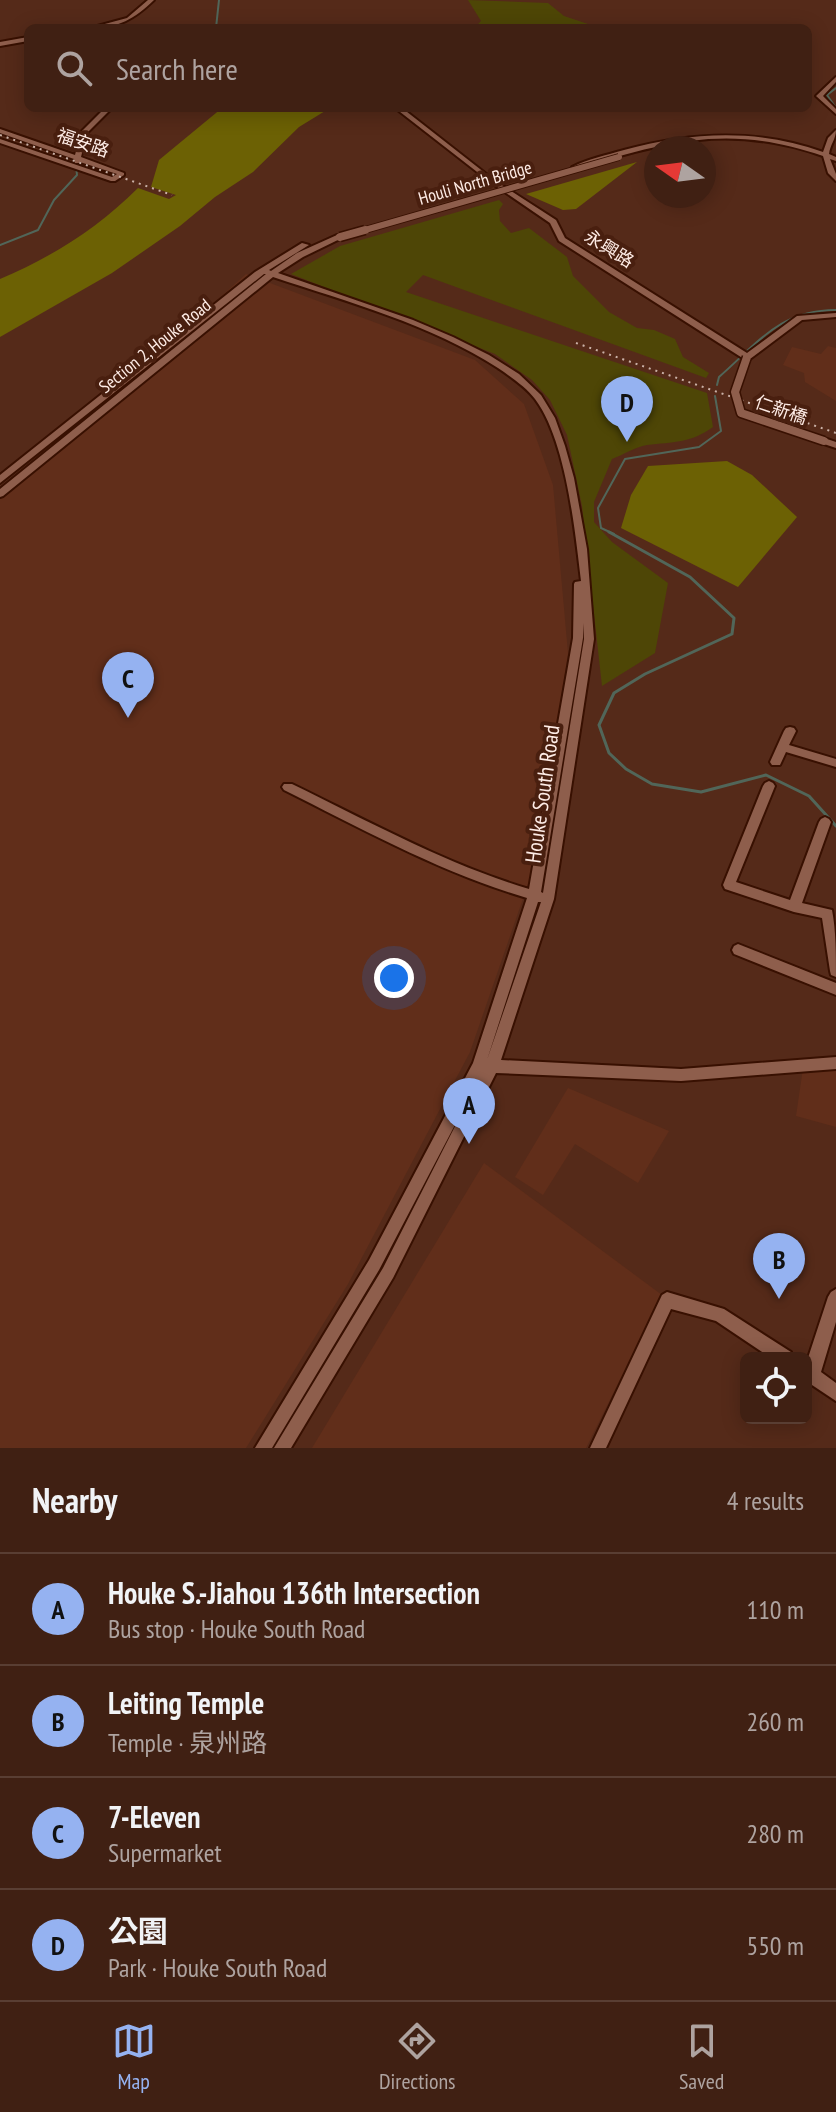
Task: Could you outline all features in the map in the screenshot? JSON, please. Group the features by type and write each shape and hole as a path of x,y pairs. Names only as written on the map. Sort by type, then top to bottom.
{"street":[{"path":"114,24 129,19 151,0"},
{"path":"0,44 24,40"},
{"path":"836,79 819,96 836,112"},
{"path":"76,162 84,132 105,112"},
{"name":"永興路","path":"403,112 492,181 553,222 562,239 747,357"},
{"name":"福安路","path":"0,131 76,162 113,180 122,174 76,162 0,141"},
{"path":"836,132 828,143 826,157 836,179"},
{"name":"Houli North Bridge","path":"338,235 575,167 635,146 700,135 771,140 826,157"},
{"name":"Houli North Bridge","path":"338,235 674,143 716,140 773,145 826,157"},
{"path":"826,157 836,162"},
{"name":"Section 2, Houke Road","path":"0,480 265,274 338,235"},
{"name":"Section 2, Houke Road","path":"0,494 265,274"},
{"name":"Houke South Road","path":"265,274 472,353 493,365 531,396 550,430 573,541 581,609 541,898 485,1066 381,1269 282,1448"},
{"path":"747,357 800,318 836,315"},
{"name":"仁新橋","path":"747,357 735,380 737,407 741,413 836,445"},
{"path":"102,398 113,401"},
{"path":"776,762 790,731"},
{"path":"783,747 836,763"},
{"path":"769,786 729,885 794,907 828,914 836,971"},
{"path":"288,787 419,850 541,898"},
{"path":"794,907 825,822"},
{"path":"738,950 836,989"},
{"path":"485,1066 681,1075 836,1063"},
{"name":"Houke South Road","path":"263,1448 381,1269"},
{"path":"812,1365 836,1297"},
{"path":"598,1448 667,1300 719,1314 776,1352"},
{"path":"812,1376 836,1393"}],"shaded area":[{"path":"468,0 548,3 564,16 588,24 478,24 481,21"},
{"path":"217,112 323,112 299,127 253,172 215,197 180,226 112,273 0,337 0,279 74,240 138,188 169,199 176,195 151,187 159,160"},
{"path":"637,162 576,209 563,210 526,194"},
{"path":"499,200 503,204 499,210 500,221 511,233 529,228 567,257 573,276 609,312 637,328 654,330 675,339 683,357 709,373 706,378 423,275 406,292 707,393 713,427 689,439 643,446 612,459 594,502 594,522 612,542 668,583 655,653 602,686 582,506 567,435 550,400 532,380 495,354 291,274 340,246"},
{"path":"246,274 475,360 524,404 553,485 568,653 536,861 470,1052 348,1284 246,1448 0,1448 0,497"},
{"path":"828,346 836,348 836,401 805,382 804,373 783,365 792,347 821,354"},
{"path":"727,461 752,475 797,517 738,587 621,528 631,495 648,466"},
{"path":"836,1065 836,1127 796,1116 803,1068"},
{"path":"568,1088 669,1131 638,1183 575,1144 543,1195 515,1177"},
{"path":"484,1163 662,1295 586,1448 312,1448"}],"waterway":[{"path":"216,24 219,0"},
{"path":"836,88 827,95 836,108"},
{"path":"75,159 83,129 102,112"},
{"path":"0,245 38,230 54,200 77,175 76,166"},
{"path":"717,385 719,377 772,330 800,316 836,310"},
{"path":"614,534 601,528 598,508 625,459 699,447 721,431 715,396"},
{"path":"609,532 690,577 734,618 732,634 645,674 614,693 599,725 609,753 626,769 652,784 701,792 766,775 809,796 836,826"}],"railway":[{"path":"0,135 172,195"},
{"path":"576,343 836,433"}],"place":[{"name":"公園","path":"627,442"},
{"name":"7-Eleven","path":"128,718"},
{"name":"Houke S.-Jiahou 136th Intersection","path":"469,1144"},
{"name":"Leiting Temple","path":"779,1299"}]}
